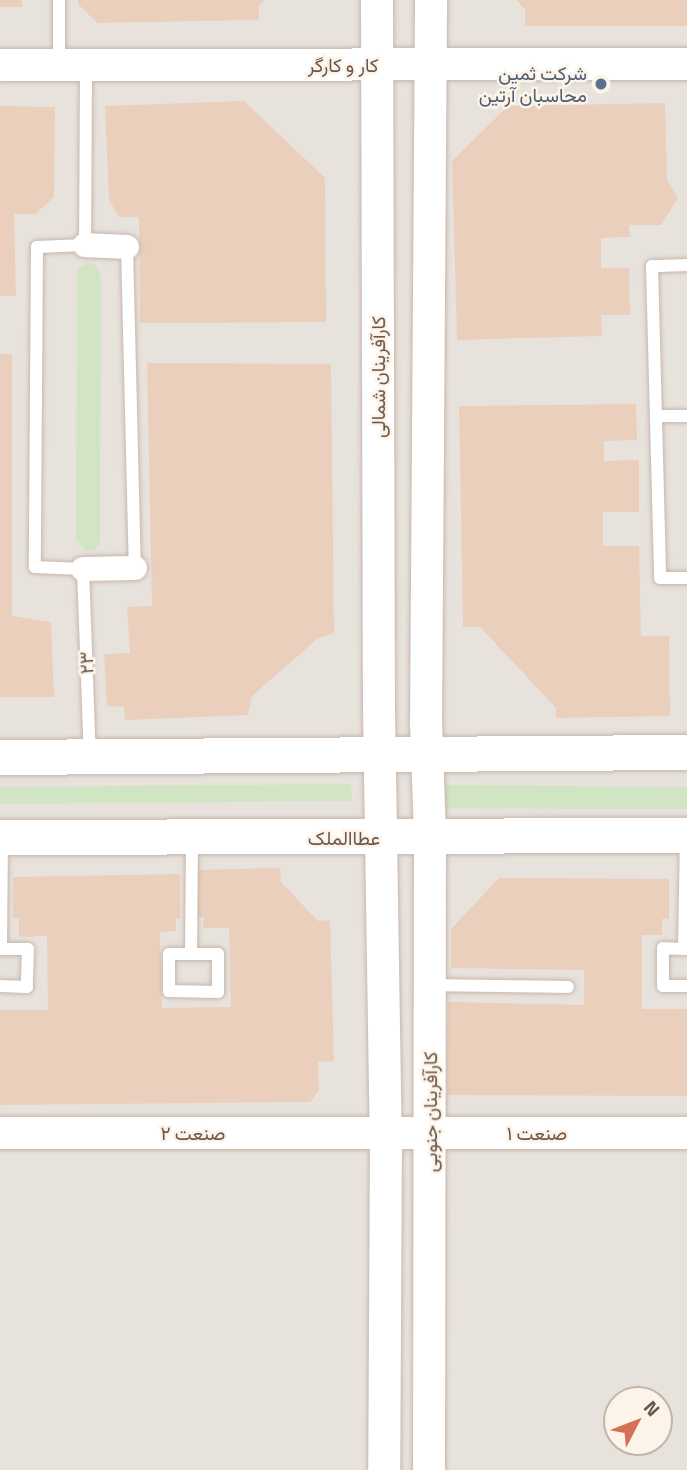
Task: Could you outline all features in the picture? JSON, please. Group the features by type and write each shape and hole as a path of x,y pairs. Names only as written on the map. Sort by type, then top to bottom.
{"main road":[{"path":"0,757 687,752"},
{"name":"عطاالملک","path":"1,837 382,838 687,835"}],"street":[{"name":"کارآفرینان شمالی","path":"377,0 380,754"},
{"path":"427,754 431,0"},
{"name":"کار و کارگر","path":"0,65 687,64"},
{"path":"85,245 127,247"},
{"path":"83,569 135,568"},
{"path":"380,754 386,1133 384,1470"},
{"name":"کارآفرینان جنوبی","path":"427,754 430,836 429,1470"},
{"name":"صنعت ۲","path":"0,1133 386,1133"},
{"name":"صنعت ۱","path":"386,1133 687,1133"}],"lane":[{"path":"59,0 72,65 85,245 37,247 35,567 83,569"},
{"path":"127,247 135,568"},
{"path":"687,265 652,267 660,578 687,578"},
{"path":"656,416 687,416"},
{"name":"۲۳","path":"83,569 90,756"},
{"path":"687,835 686,949 663,948 663,986 687,986"},
{"path":"0,986 27,987 29,949 0,949 1,837"},
{"path":"191,954 192,838"},
{"path":"169,954 191,954 218,954 218,992 169,991 169,954"},
{"path":"430,985 568,987"}],"shaded area":[{"path":"0,0 687,0 687,1470 0,1470"}],"green space":[{"path":"89,263 97,266 101,278 100,544 94,550 87,551 76,540 77,273 81,266"},
{"path":"351,784 352,801 0,804 0,787"},
{"path":"445,785 687,787 687,809 446,808"}],"building":[{"path":"0,0 22,0 22,7 0,7"},
{"path":"78,0 264,0 259,6 259,20 97,23 78,4"},
{"path":"516,0 687,0 687,26 525,26 525,9"},
{"path":"244,101 325,178 326,322 140,323 139,217 119,217 109,200 105,106"},
{"path":"665,103 667,180 678,198 661,225 629,225 630,237 601,238 601,268 629,268 630,315 601,315 602,336 457,340 452,161 508,106"},
{"path":"0,106 55,107 54,197 35,214 14,214 16,296 0,296"},
{"path":"0,354 12,354 12,616 51,622 54,697 0,697"},
{"path":"147,363 331,364 334,633 317,639 252,696 248,715 125,720 124,707 107,706 104,654 130,653 127,607 152,606"},
{"path":"636,404 637,440 604,441 604,461 639,460 639,512 603,512 603,546 639,546 641,636 669,636 670,716 556,718 556,708 480,627 463,627 459,406"},
{"path":"280,868 281,882 318,921 330,920 334,1061 318,1062 319,1090 310,1102 0,1105 0,1010 48,1010 47,936 19,937 19,918 13,919 13,877 180,874 180,919 176,919 176,931 160,932 162,1008 231,1007 229,928 203,928 204,917 198,917 196,870"},
{"path":"499,878 669,879 669,919 662,919 662,935 642,935 642,1009 687,1009 687,1096 447,1095 448,1002 584,1005 584,970 451,968 451,929"}],"place":[{"name":"شرکت ثمین محاسبان آرتین","path":"601,84"}]}
